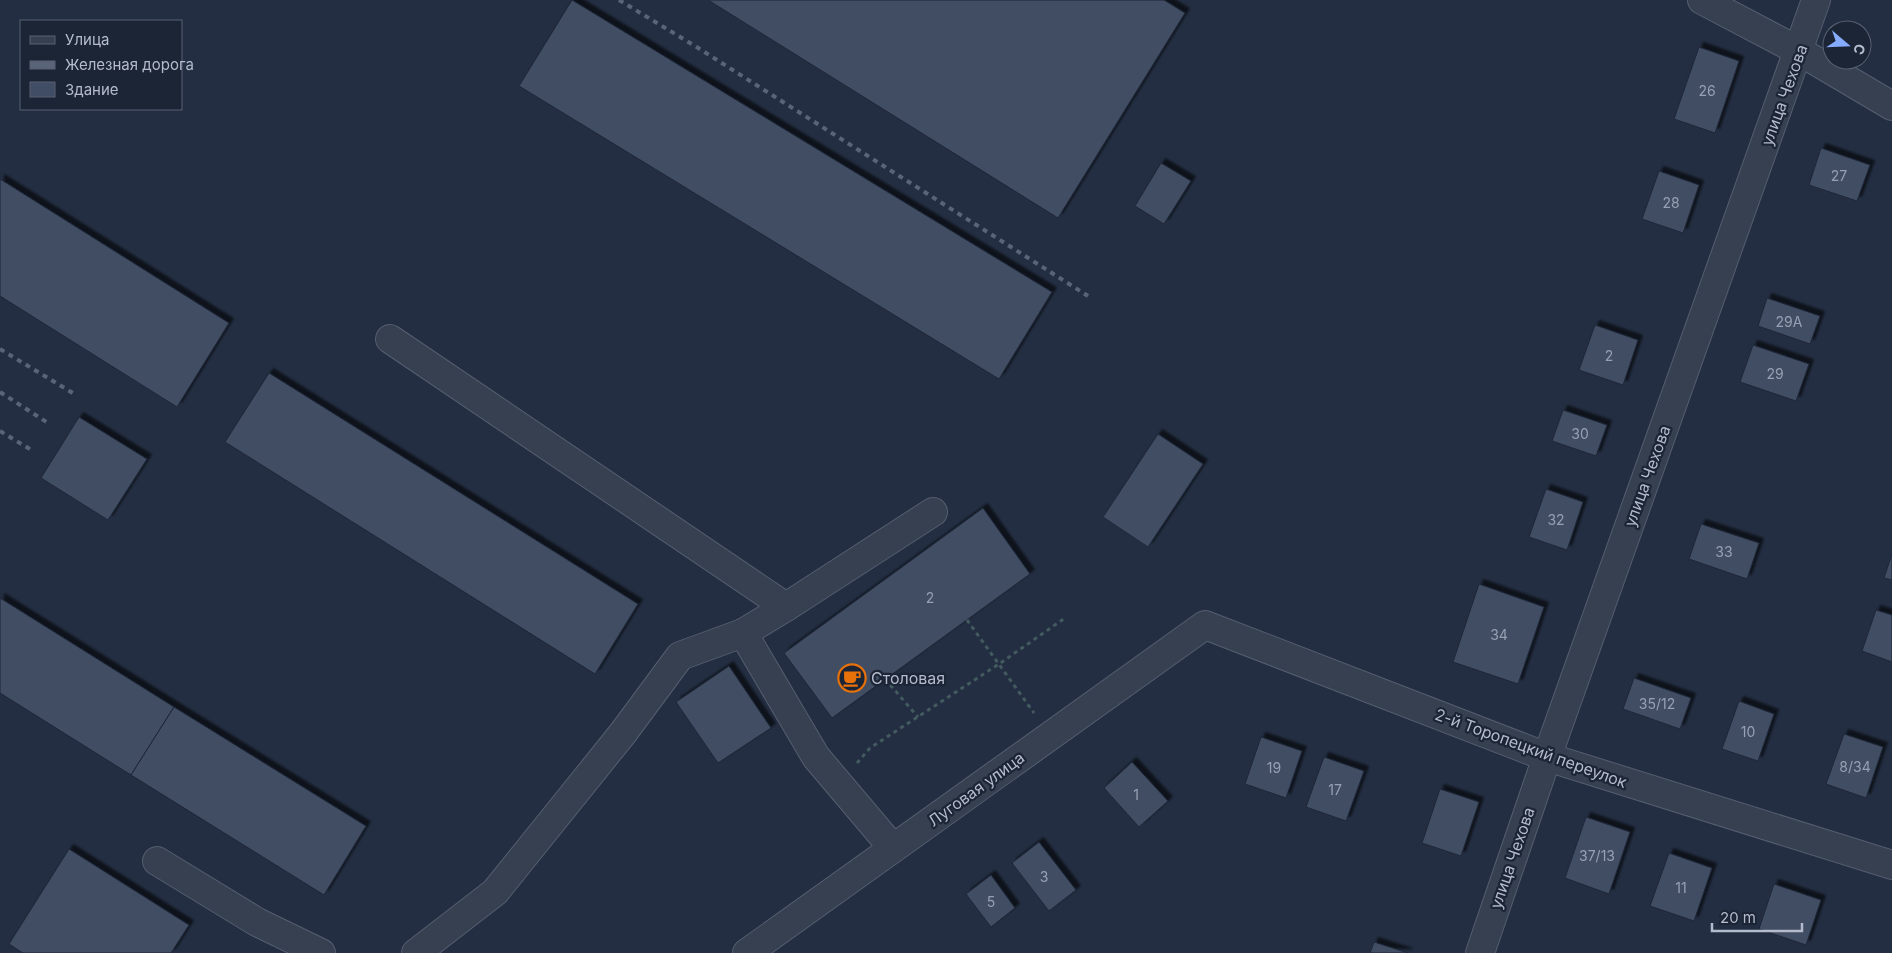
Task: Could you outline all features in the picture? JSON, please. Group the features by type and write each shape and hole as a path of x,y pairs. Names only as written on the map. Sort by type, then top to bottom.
{"street":[{"path":"1702,0 1799,51 1892,106"},
{"name":"улица Чехова","path":"1480,953 1547,757 1816,0"},
{"path":"390,339 786,607"},
{"path":"416,953 495,892 623,733 680,656 743,633 933,512"},
{"name":"2-й Торопецкий переулок","path":"1205,625 1547,757 1892,865"},
{"name":"Луговая улица","path":"747,953 1205,625"},
{"path":"743,633 816,757 893,848"},
{"path":"157,861 257,922 321,953"}],"path":[{"path":"838,784 870,748 999,664 1065,618"},
{"path":"967,620 1050,736"},
{"path":"886,679 918,717"}],"building":[{"path":"572,0 1052,292 999,379 519,86"},
{"path":"708,0 1164,0 1185,13 1058,218"},
{"path":"1699,47 1739,61 1715,133 1674,119"},
{"path":"1821,148 1870,165 1857,201 1809,185"},
{"path":"1161,163 1191,181 1164,224 1135,206"},
{"path":"1659,171 1699,185 1683,233 1642,219"},
{"path":"0,179 229,323 177,407 0,296"},
{"path":"1767,298 1820,316 1810,344 1758,326"},
{"path":"1595,325 1638,340 1623,385 1579,370"},
{"path":"1753,345 1809,364 1796,401 1740,382"},
{"path":"269,373 638,604 595,674 225,442"},
{"path":"1563,410 1607,425 1596,456 1552,441"},
{"path":"79,417 147,459 108,520 41,478"},
{"path":"1158,434 1203,464 1148,547 1103,517"},
{"path":"1546,489 1583,502 1567,550 1529,537"},
{"path":"983,508 1030,574 832,718 784,653"},
{"path":"1701,524 1759,543 1747,579 1689,559"},
{"path":"1892,554 1892,580 1884,578"},
{"path":"1479,584 1544,607 1518,684 1453,662"},
{"path":"0,598 174,707 131,775 0,693"},
{"path":"1876,610 1892,615 1892,662 1862,651"},
{"path":"729,666 771,728 718,763 676,702"},
{"path":"1634,678 1691,698 1680,729 1623,709"},
{"path":"1739,701 1774,714 1758,761 1722,749"},
{"path":"174,707 366,826 324,895 131,775"},
{"path":"1844,734 1883,747 1866,798 1826,784"},
{"path":"1261,737 1302,751 1286,798 1245,784"},
{"path":"1324,757 1364,771 1346,821 1306,807"},
{"path":"1132,762 1168,801 1139,827 1104,788"},
{"path":"1440,789 1479,802 1461,856 1422,843"},
{"path":"1586,817 1630,832 1609,894 1565,878"},
{"path":"1039,842 1076,890 1049,911 1012,863"},
{"path":"69,849 189,925 171,953 23,953 9,944"},
{"path":"1669,853 1712,868 1694,921 1650,906"},
{"path":"991,875 1015,908 991,927 966,894"},
{"path":"1774,884 1821,900 1806,945 1759,929"},
{"path":"1374,942 1408,953 1370,953"}],"railway":[{"path":"619,0 695,46 1088,296"},
{"path":"0,349 76,395"},
{"path":"0,392 48,423"},
{"path":"0,431 33,451"}],"place":[{"name":"Столовая","path":"852,678"}]}
